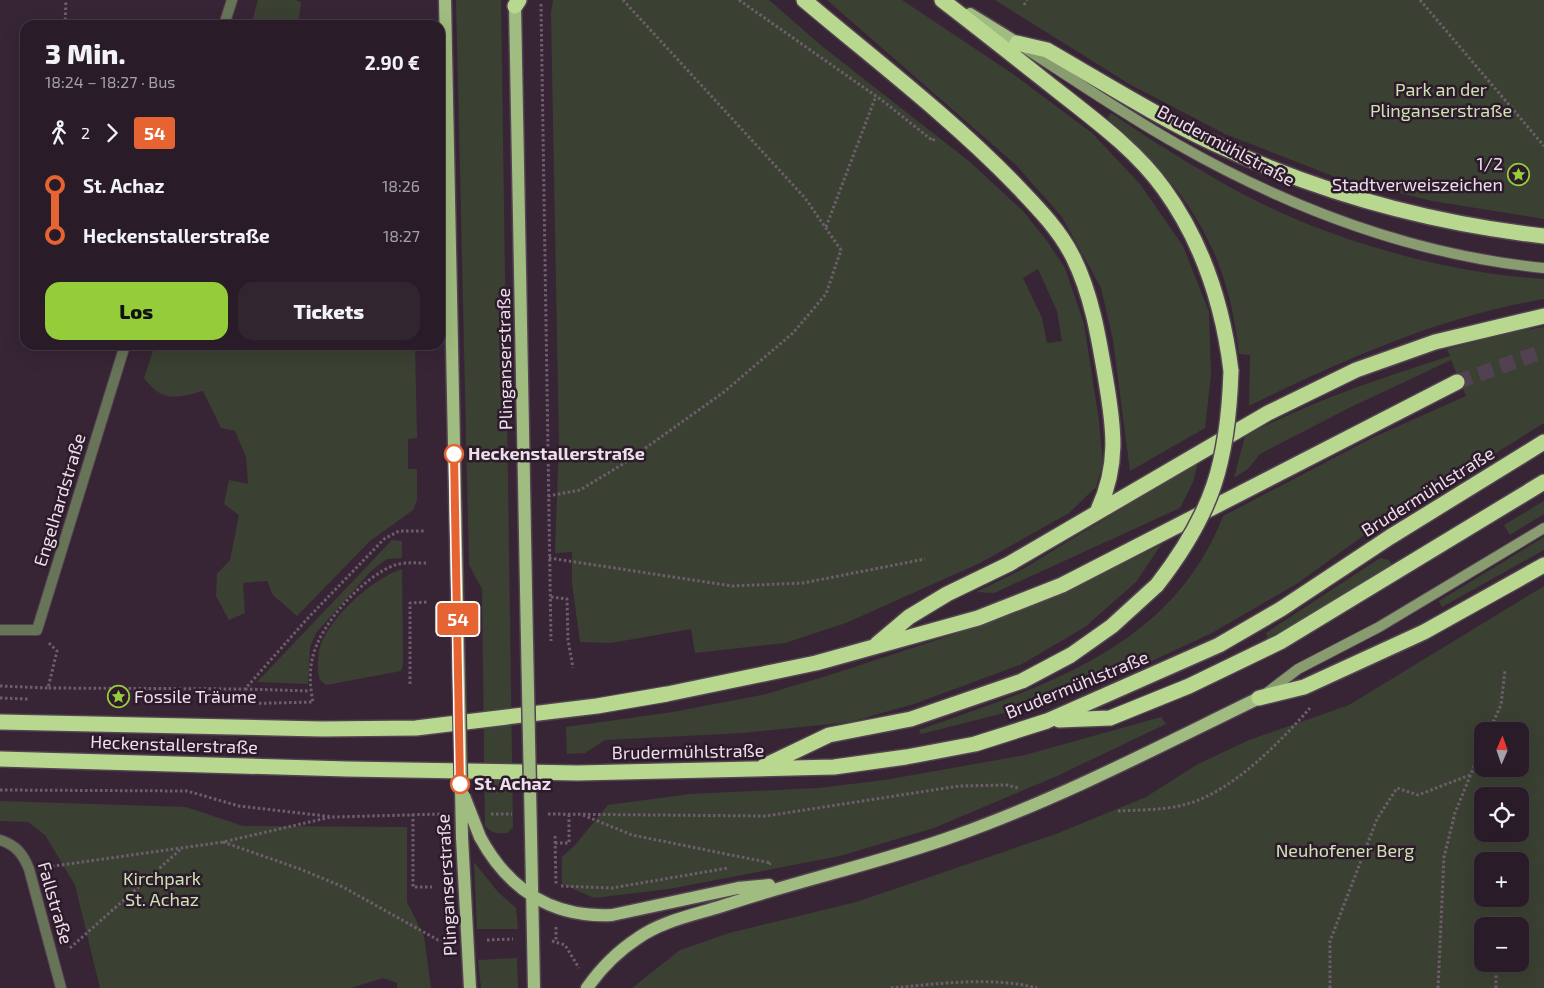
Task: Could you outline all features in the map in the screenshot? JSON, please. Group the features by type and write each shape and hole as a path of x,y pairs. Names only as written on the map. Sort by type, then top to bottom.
{"highway":[{"path":"804,0 984,152 1047,217 1073,257 1089,299 1110,403 1112,471 1107,491 1098,510"},
{"path":"758,769 829,735 911,719 1022,681 1071,656 1105,631 1157,585 1182,554 1201,521 1218,476 1226,443 1232,371 1227,332 1219,300 1189,229 1164,188 1134,154 1097,121 942,0"},
{"path":"1017,43 1047,50 1211,142 1328,190 1411,214 1544,236"},
{"path":"876,645 909,617 939,598 1009,564 1098,510 1268,413 1356,370 1435,342 1544,316"},
{"path":"876,645 926,634 978,618 1062,585 1456,382"},
{"name":"Brudermühlstraße","path":"376,770 578,773 834,767 906,757 975,744 1048,721 1219,645 1281,609 1390,537 1544,442"},
{"path":"1048,721 1110,718 1189,686 1272,646 1544,482"},
{"path":"1259,698 1304,687 1424,632 1544,566"},
{"name":"Heckenstallerstraße","path":"0,722 322,729 416,728 597,706 667,694 816,663 876,645"},
{"name":"Heckenstallerstraße","path":"0,759 376,770"}],"main road":[{"name":"Plinganserstraße","path":"445,0 460,784 470,988"},
{"name":"Brudermühlstraße","path":"946,0 1175,143 1235,176 1310,210 1392,238 1451,254 1544,268"},
{"name":"Plinganserstraße","path":"516,2 534,988"},
{"path":"587,988 610,959 639,937 669,923 799,882 887,858 966,832 1046,799 1259,698 1298,669 1379,627 1544,528"},
{"path":"460,784 480,837 506,875 532,897 572,912 590,916 612,915 738,888 799,882"}],"street":[{"path":"226,20 232,0"},
{"name":"Engelhardstraße","path":"37,630 123,350"},
{"path":"0,630 37,630"},
{"name":"Fallstraße","path":"0,840 12,844 24,856 55,961 61,988"}],"path":[{"path":"65,20 66,0"},
{"path":"541,0 549,558 552,641"},
{"path":"548,496 580,490 622,464 724,392 793,333 826,294 842,250 805,198 623,0"},
{"path":"739,0 876,96 933,141"},
{"path":"1024,5 1027,0"},
{"path":"1420,0 1544,146"},
{"path":"826,228 876,96"},
{"path":"245,688 307,619 384,539 399,531 426,531"},
{"path":"549,558 732,586 803,583 926,559"},
{"path":"232,704 313,702 310,691 312,656 324,629 354,595 378,572 398,564 426,563"},
{"path":"551,597 567,599 568,640 573,668"},
{"path":"410,684 410,603 427,602"},
{"path":"37,630 57,651 48,688"},
{"path":"1493,722 1501,705 1505,670"},
{"path":"0,686 48,688 245,688 310,691"},
{"path":"0,698 34,700"},
{"path":"1118,811 1186,804 1208,796 1244,772 1280,743 1312,706"},
{"path":"1438,988 1444,857 1455,813 1474,766"},
{"path":"1330,988 1330,941 1377,819 1397,788 1418,794 1470,775"},
{"path":"752,865 771,864 632,835 580,814 766,816 959,786 998,785 1018,788"},
{"path":"0,790 187,791 239,806 334,817 405,814"},
{"path":"413,814 413,887 432,886"},
{"path":"555,843 569,843 569,814"},
{"path":"29,869 182,849 223,842 334,817"},
{"path":"223,842 342,886 438,940"},
{"path":"55,961 182,849"},
{"path":"556,886 612,888 706,870 734,867"},
{"path":"1496,972 1496,988"},
{"path":"891,988 996,983 1022,984 1037,988"}],"green space":[{"path":"258,0 295,0 301,2 299,20 252,20"},
{"path":"456,0 501,0 513,827 507,833 492,832 485,826 482,589 469,565"},
{"path":"553,0 769,0 823,47 970,162 1023,211 1047,241 1065,268 1084,324 1099,421 1103,463 1096,487 1069,513 980,563 846,623 785,643 695,653 691,629 611,643 580,642 572,583 572,552 555,553 559,443 551,13","holes":["1038,269 1057,311 1062,341 1047,343 1042,318 1023,278"]},
{"path":"827,0 902,0 1013,74 1092,133 1140,184 1183,246 1209,312 1211,375 1205,428 1130,471 1113,340 1101,288 1062,217 1016,165"},
{"name":"Park an der Plinganserstraße","path":"995,0 1544,0 1544,219 1432,201 1335,177 1225,134 1131,85"},
{"path":"1111,113 1157,144 1229,187 1279,212 1334,234 1392,253 1453,267 1544,279 1544,299 1467,317 1392,342 1320,372 1249,406 1250,355 1239,354 1225,282 1213,251 1181,195 1135,144 1107,118"},
{"path":"1544,327 1544,423 1363,536 1298,583 1212,633 1113,679 1020,709 921,734 919,730 1011,697 1098,657 1137,631 1171,600 1200,562 1223,516 1372,438 1466,396 1451,360 1349,408 1260,454 1248,469 1234,478 1245,436 1294,412 1372,382 1450,356 1447,349 1514,332"},
{"path":"153,350 415,350 417,438 408,439 408,469 417,469 417,500 413,510 370,541 297,616 273,595 267,581 243,583 245,613 229,620 216,596 217,574 230,560 239,515 224,504 229,480 248,484 246,457 235,431 221,428 203,391 177,397 164,395 157,392 144,378"},
{"path":"1198,462 1193,482 1180,508 994,593 976,592 1023,569"},
{"path":"1544,501 1544,514 1510,535 1504,525"},
{"path":"1544,537 1544,550 1442,607 1439,601"},
{"path":"392,540 402,541 402,558 387,559 371,571 316,633 310,647 308,684 257,682"},
{"path":"1161,545 1136,582 1085,627 1022,664 914,704 850,722 743,733 605,740 585,753 567,754 566,727 673,712 766,694 833,674 970,629 1080,584"},
{"path":"1380,558 1389,560 1394,568 1268,638 1266,633"},
{"path":"402,569 403,664 401,671 326,685 319,677 318,656 324,638 331,626 341,613 365,590 390,574"},
{"name":"Neuhofener Berg","path":"1544,586 1544,988 632,988 680,950 729,933 856,902 1056,834 1146,797 1198,764 1249,740 1349,705"},
{"path":"1161,717 1166,724 1057,776 934,828 840,856 669,889 594,898 562,884 562,857 575,845 608,805 690,794 818,788 885,780 1025,755"},
{"name":"Kirchpark St. Achaz","path":"0,801 186,807 243,826 407,827 407,902 424,936 431,988 397,988 397,983 383,978 351,988 100,988 75,885 45,835 28,822 0,821"},
{"path":"474,862 498,892 516,908 518,929 477,929"},
{"path":"517,958 518,988 481,988 478,960"}],"tunnel":[{"path":"1457,382 1544,351"}],"bus line":[{"name":"54","path":"454,454 460,784"}],"place":[{"name":"1/2 Stadtverweiszeichen","path":"1519,174"},
{"name":"Heckenstallerstraße","path":"454,454"},
{"name":"Fossile Träume","path":"118,697"},
{"name":"St. Achaz","path":"460,784"}]}
